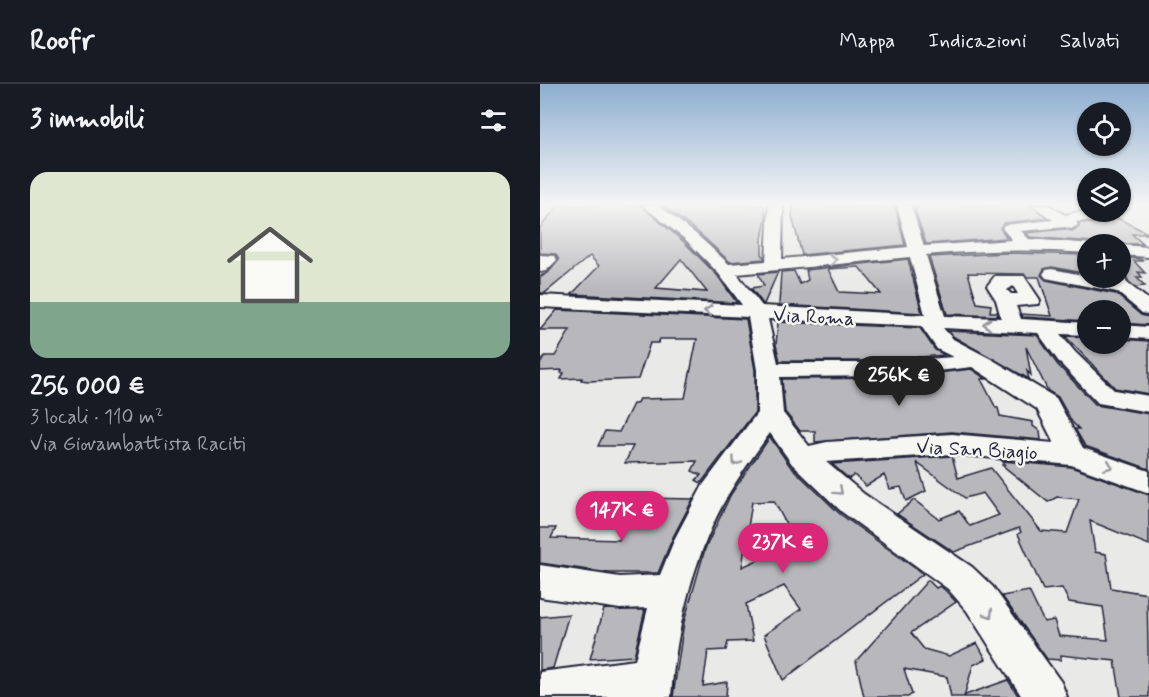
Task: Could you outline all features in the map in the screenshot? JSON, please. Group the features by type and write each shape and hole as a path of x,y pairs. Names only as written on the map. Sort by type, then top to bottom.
{"street":[{"path":"687,234 724,270 757,313 768,370 770,414 802,457 853,503 960,578 980,599 1046,697"},
{"path":"774,265 775,234"},
{"path":"912,234 932,321 945,344 1047,405 1073,455"},
{"path":"1015,234 1025,244"},
{"path":"724,270 980,245 1025,244 1077,247"},
{"path":"1131,251 1149,252"},
{"path":"1052,274 1077,278"},
{"path":"1131,286 1149,289"},
{"path":"1124,288 1149,309"},
{"path":"1005,300 1013,325"},
{"name":"Via Roma","path":"540,301 1077,328"},
{"path":"1044,327 1067,357 1107,397 1149,404"},
{"path":"1131,332 1149,333"},
{"path":"768,370 902,369 934,367 975,360"},
{"path":"540,692 650,688 673,591 686,549 713,495 770,414"},
{"name":"Via San Biagio","path":"802,457 827,452 952,444 1073,455 1149,482"},
{"path":"540,581 620,593 673,591"}],"building":[{"path":"540,234 674,234 717,275 737,303 572,294 599,266 590,256 545,293 540,293 540,278 543,276 540,276 548,273 559,260 555,254 540,253","holes":["681,259 707,292 656,288"]},
{"path":"700,234 763,234 762,256 764,259 730,262"},
{"path":"797,234 902,234 905,245 802,255"},
{"path":"923,234 1004,234 1007,238 926,244"},
{"path":"1027,234 1149,234 1132,234 1143,244 1131,244 1131,234 1077,234 1077,241 1030,237"},
{"path":"1007,253 1077,255 1077,272 1052,267 1044,269 1041,275 1046,280 1077,288 1116,294 1123,300 1077,300 1077,320 1023,317 1021,314 1052,316 1039,277 1027,277 1024,274 968,273 977,303 991,305 990,312 997,312 998,316 947,314 929,257"},
{"path":"1131,258 1143,261 1134,261 1145,273 1138,272 1142,277 1136,277 1145,286 1135,287 1131,284"},
{"path":"908,259 922,313 779,305 781,272 794,271 800,284 808,280 806,270","holes":["859,267 881,294 839,292 828,269"]},
{"path":"778,272 763,304 751,288 764,286 758,274"},
{"path":"1131,307 1141,315 1149,317 1149,325 1131,324"},
{"path":"557,310 746,319 755,370 755,412 701,483 696,480 701,475 692,471 697,461 625,463 633,446 598,446 605,431 619,432 633,404 636,404 639,399 685,398 697,339 660,339 658,343 650,343 638,379 588,381 581,380 582,378 561,379 564,373 561,373 562,370 540,371 540,364 545,356 555,356 570,330 540,330"},
{"path":"778,322 920,328 935,350 945,355 872,361 780,361 776,345"},
{"path":"948,331 1037,335 1057,364 1096,405 1149,414 1149,469 1085,446 1075,429 1079,429 1072,422 1058,397 1048,391 1026,347 1031,375 1027,371 1029,379 954,337"},
{"path":"1065,336 1077,337 1077,348"},
{"path":"1131,340 1149,341 1149,394 1115,388 1082,354 1131,354"},
{"path":"971,369 986,379 981,379 998,408 1000,416 1033,422 1033,426 1040,431 1041,440 952,432 815,442 815,431 800,431 785,412 782,379 897,378"},
{"path":"770,437 790,466 840,514 923,574 783,680 764,635 801,609 784,586 746,604 753,641 728,642 726,650 708,651 703,686 727,682 726,697 673,697 684,622 705,549 731,494","holes":["774,501 796,543 742,567 752,502"]},
{"path":"952,456 958,478 991,468 1041,531 1067,533 1079,499 1057,497 1048,502 1002,465 1005,464 1002,461 1071,467 1149,495 1149,545 1090,521 1095,552 1106,554 1111,588 1147,594 1149,697 1121,697 1115,661 1061,655 1061,660 1047,659 1002,596 1029,591 1044,622 1054,620 1059,636 1108,640 1103,607 1069,602 1062,588 1043,590 1018,534 1021,532 1019,528 954,552 897,514 914,500 939,519 959,511 970,526 999,515 983,493 965,498 917,463 926,491 906,501 901,487 890,489 884,475 866,486 854,475 849,479 832,464"},
{"path":"639,498 693,499 673,537 658,573 609,573 540,563 540,528 556,528 551,538 619,540 626,523 631,523"},
{"path":"928,580 936,588 940,586 956,602 911,633 924,649 949,656 977,643 986,659 973,665 964,697 951,697 947,677 904,669 912,694 908,697 864,697 856,661"},
{"path":"604,609 645,610 634,656 590,659"},
{"path":"569,614 553,668 540,670 540,617"},
{"path":"1008,680 1019,697 965,697 965,695"}]}
